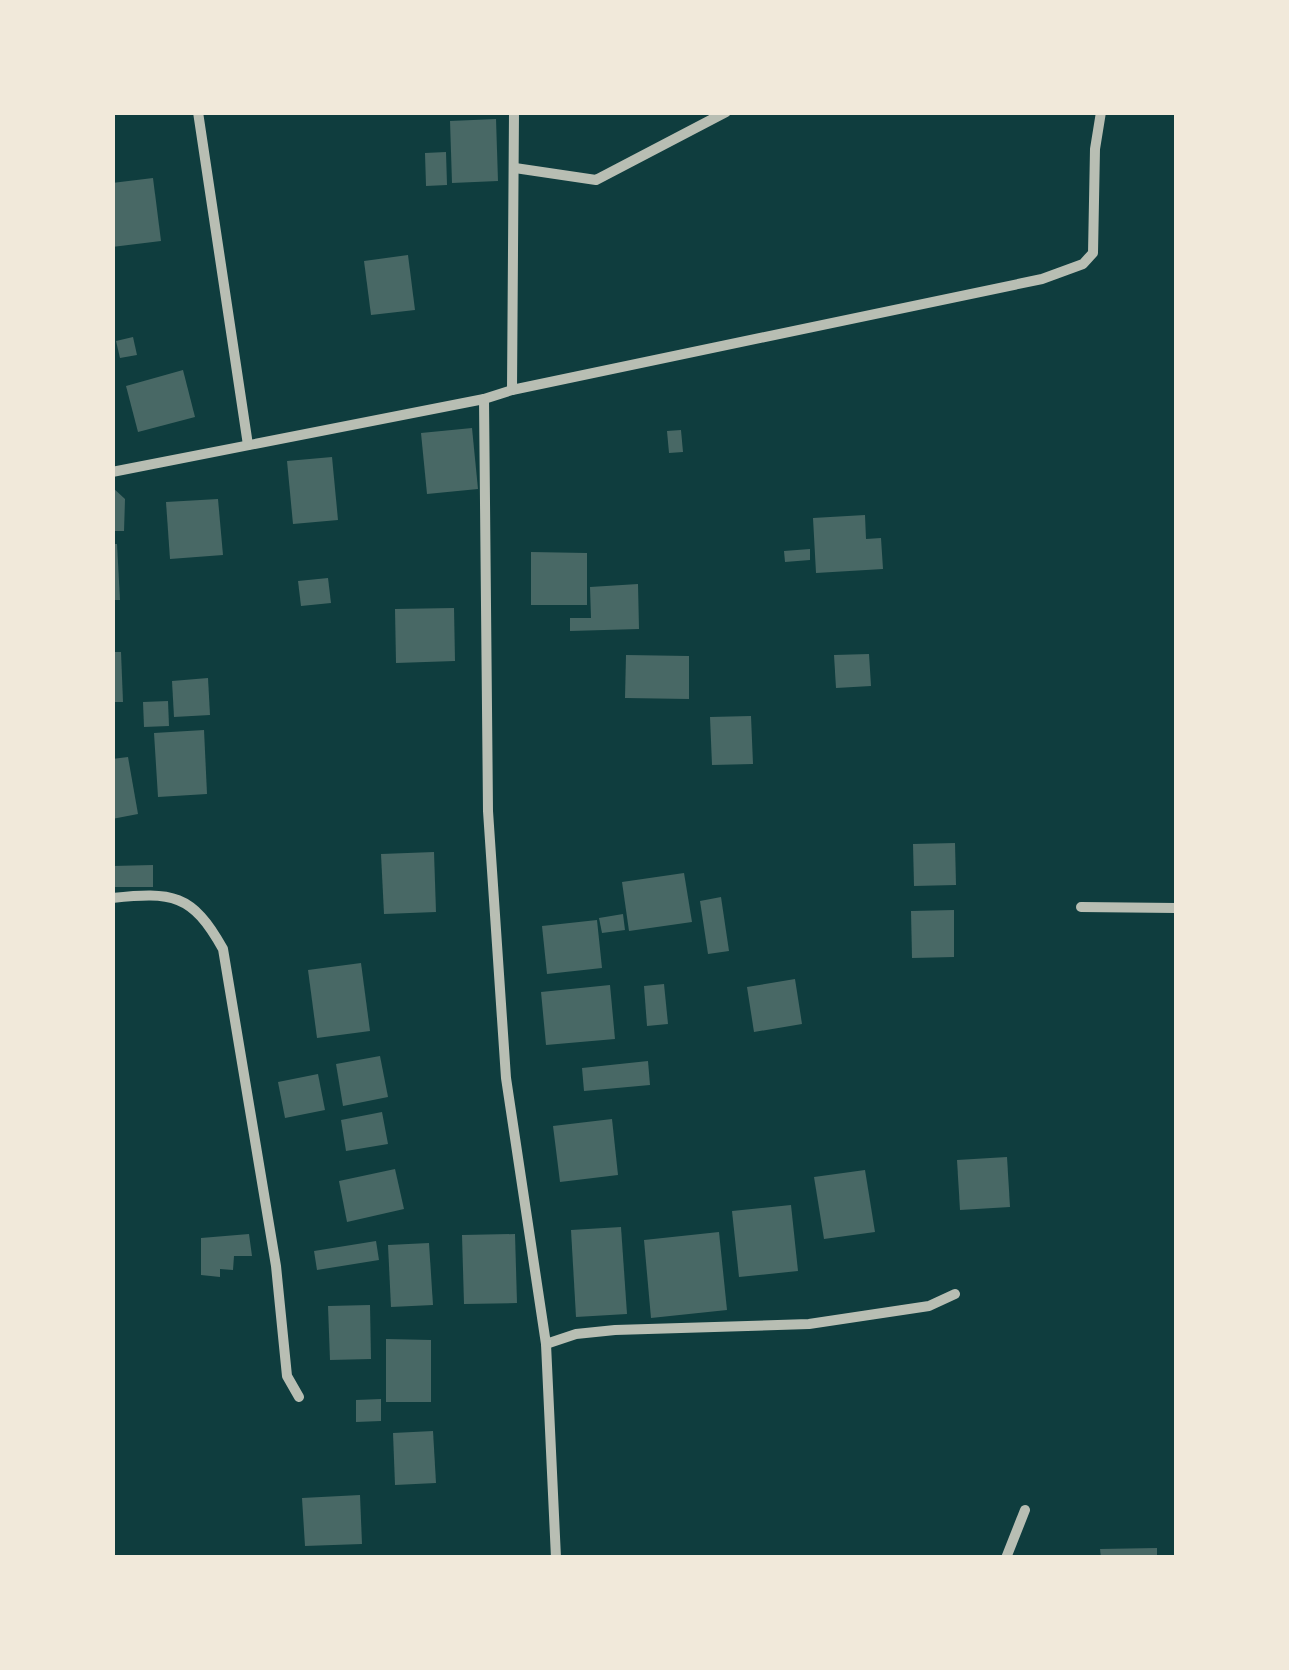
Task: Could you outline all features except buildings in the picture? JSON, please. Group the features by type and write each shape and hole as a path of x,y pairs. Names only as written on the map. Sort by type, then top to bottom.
{"street":[{"path":"198,112 248,445"},
{"path":"512,390 514,112"},
{"path":"515,168 596,180 726,112"},
{"path":"112,472 484,399 1042,279 1083,264 1093,253 1101,112"},
{"path":"484,399 489,830 506,1078 546,1344 556,1558"},
{"path":"112,898 162,893 179,898 194,907 223,949 276,1266 287,1376 300,1397"},
{"path":"1081,907 1176,908"},
{"path":"546,1344 576,1334 615,1330 809,1324 929,1306 955,1294"},
{"path":"1006,1558 1025,1510"}]}
